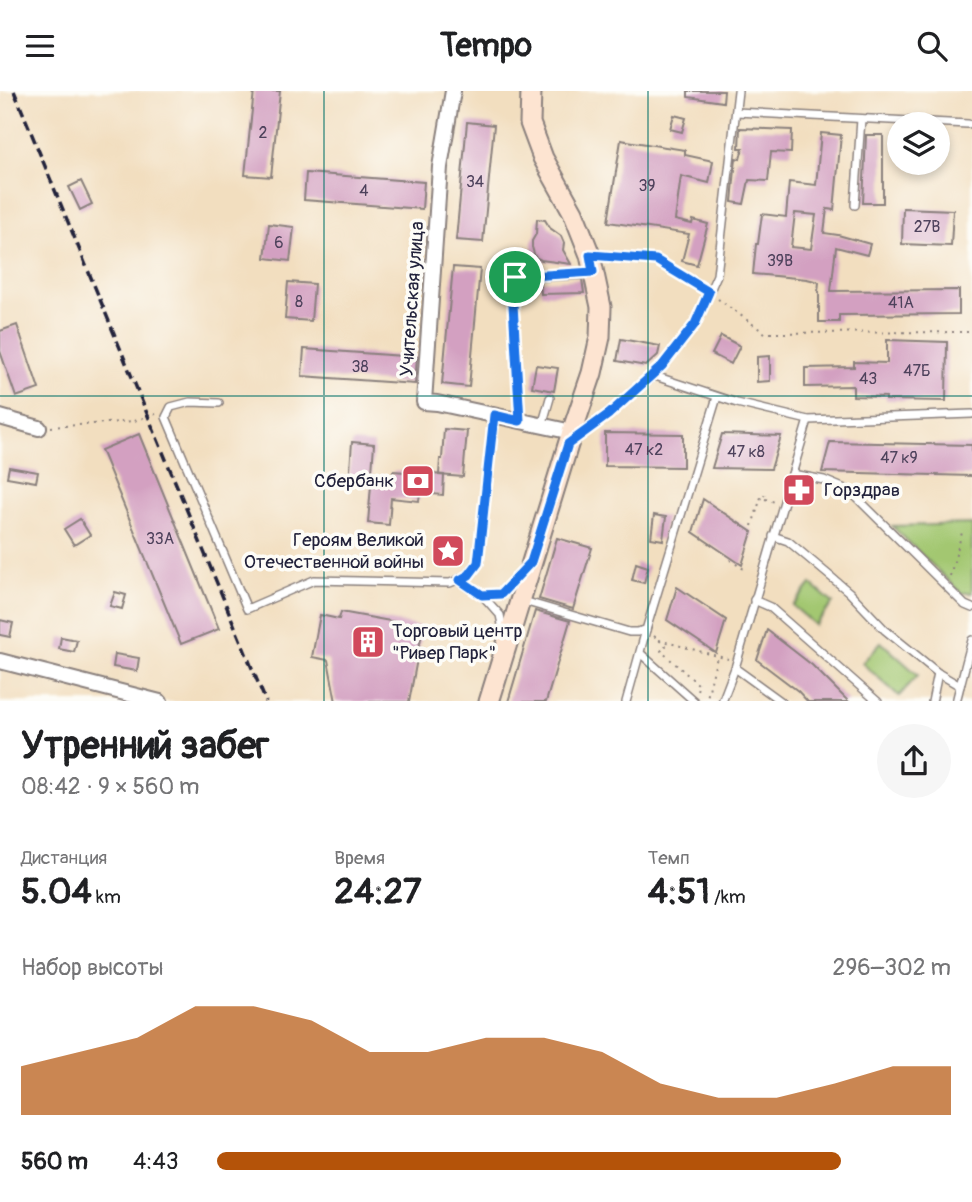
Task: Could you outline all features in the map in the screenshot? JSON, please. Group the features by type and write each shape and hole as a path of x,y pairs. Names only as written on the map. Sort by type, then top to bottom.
{"main road":[{"path":"489,701 592,373 600,337 601,307 592,263 573,212 543,158 530,123 531,91"}],"street":[{"name":"Учительская улица","path":"453,91 440,167 424,402 542,426 570,438"},
{"path":"0,417 39,428"},
{"path":"0,661 156,701"}],"lane":[{"path":"570,438 609,414 662,366 695,324 717,275 738,91"},
{"path":"736,113 968,124"},
{"path":"855,205 861,119"},
{"path":"520,421 512,288 515,277 592,263 656,260"},
{"path":"652,375 737,403 808,420 972,414"},
{"path":"626,701 717,397"},
{"path":"542,426 550,398"},
{"path":"219,403 190,403 171,407 166,417 247,609 314,580 450,583 469,575 478,563 494,415"},
{"path":"722,701 808,420"},
{"path":"792,474 824,480 850,491 965,605 972,608"},
{"path":"773,536 788,541 798,549 849,592 885,630 938,673 960,686"},
{"path":"482,595 501,594 531,562"},
{"path":"460,580 482,595 500,615 506,642"},
{"path":"520,599 629,632 646,629"},
{"path":"754,600 771,607 877,701"},
{"path":"956,701 972,640"},
{"path":"640,653 695,698"},
{"path":"735,665 781,701"},
{"path":"932,701 938,673"}],"path":[{"path":"656,260 709,292 765,333 972,332"},
{"path":"39,428 134,421 148,417"},
{"path":"752,526 762,494 776,502"},
{"path":"947,587 963,529"},
{"path":"730,560 744,569"},
{"path":"646,629 666,646 661,651 699,685 695,698"},
{"path":"658,640 717,656 735,665"},
{"path":"706,701 717,656"}],"green space":[{"path":"972,524 972,593 961,593 892,526"},
{"path":"811,584 833,603 815,625 793,606"},
{"path":"881,642 918,675 899,696 862,663"}],"building":[{"path":"254,91 280,91 271,177 245,175"},
{"path":"688,91 724,91 723,102 688,97"},
{"path":"674,115 686,118 682,132 670,129"},
{"path":"467,122 494,125 483,242 456,240"},
{"path":"740,128 792,130 791,153 771,152 768,181 749,180 744,204 732,202 736,158 740,159 743,148 739,148"},
{"path":"821,133 841,135 834,210 827,209 824,233 870,244 867,255 836,247 831,291 959,290 959,314 839,315 839,322 819,322 819,282 753,274 762,214 786,217 789,182 816,185","holes":["795,213 816,215 811,249 791,247"]},
{"path":"866,135 883,135 883,203 863,203"},
{"path":"621,140 685,150 685,155 713,161 709,183 681,176 675,220 692,224 693,220 708,224 697,265 682,261 689,234 608,222"},
{"path":"306,173 424,182 422,209 304,200"},
{"path":"81,181 92,204 80,210 69,187"},
{"path":"903,208 953,210 951,246 902,244"},
{"path":"537,219 545,220 550,228 561,236 563,250 571,264 535,257 532,241 536,234"},
{"path":"269,224 294,227 290,261 265,258"},
{"path":"453,267 480,269 469,387 442,384"},
{"path":"582,279 584,293 541,294 540,281"},
{"path":"288,282 314,284 311,321 285,319"},
{"path":"17,325 39,389 16,397 0,351 0,331"},
{"path":"721,336 740,346 731,364 712,354"},
{"path":"621,339 660,346 658,355 646,366 617,361"},
{"path":"887,340 947,342 946,401 886,400 886,397 853,396 853,386 805,387 805,368 854,367 854,362 887,363"},
{"path":"304,349 417,357 415,384 302,376"},
{"path":"770,356 770,381 757,382 757,357"},
{"path":"536,365 558,368 554,391 532,387"},
{"path":"444,429 467,431 463,477 439,475"},
{"path":"605,433 683,434 683,467 605,466"},
{"path":"139,434 219,629 181,644 101,450"},
{"path":"722,434 781,436 771,469 712,468"},
{"path":"352,442 374,444 371,485 349,483"},
{"path":"830,442 972,445 972,476 822,472"},
{"path":"9,467 38,472 36,482 7,477"},
{"path":"393,471 444,475 443,495 420,493 419,501 391,498 389,525 368,523 371,485 392,487"},
{"path":"703,499 752,532 742,565 693,532"},
{"path":"654,515 666,517 663,540 651,538"},
{"path":"80,519 90,535 74,545 64,529"},
{"path":"557,538 592,548 573,609 539,599"},
{"path":"636,563 648,567 644,583 632,580"},
{"path":"677,587 726,620 716,653 667,620"},
{"path":"115,592 126,595 122,609 110,606"},
{"path":"535,611 570,621 546,701 508,701"},
{"name":"Торговый центр \"Ривер Парк\"","path":"341,612 423,627 409,701 336,701 328,660 312,657 320,615 339,619"},
{"path":"0,620 13,623 10,637 0,635"},
{"path":"767,630 812,665 848,701 807,701 757,660"},
{"path":"61,637 77,640 74,652 59,649"},
{"path":"115,654 139,658 137,671 113,667"}],"railway":[{"path":"14,91 266,701"}],"place":[{"name":"Сбербанк","path":"418,481"},
{"name":"Горздрав","path":"799,490"},
{"name":"Героям Великой Отечественной войны","path":"448,551"},
{"name":"Торговый центр \"Ривер Парк\"","path":"368,642"}],"route":[{"path":"590,255 656,260 709,292 695,324 662,366 609,414 568,444 531,562 501,594 482,595 460,580 469,575 478,563 494,415 520,421 512,288 515,277 593,272 590,255"}]}
